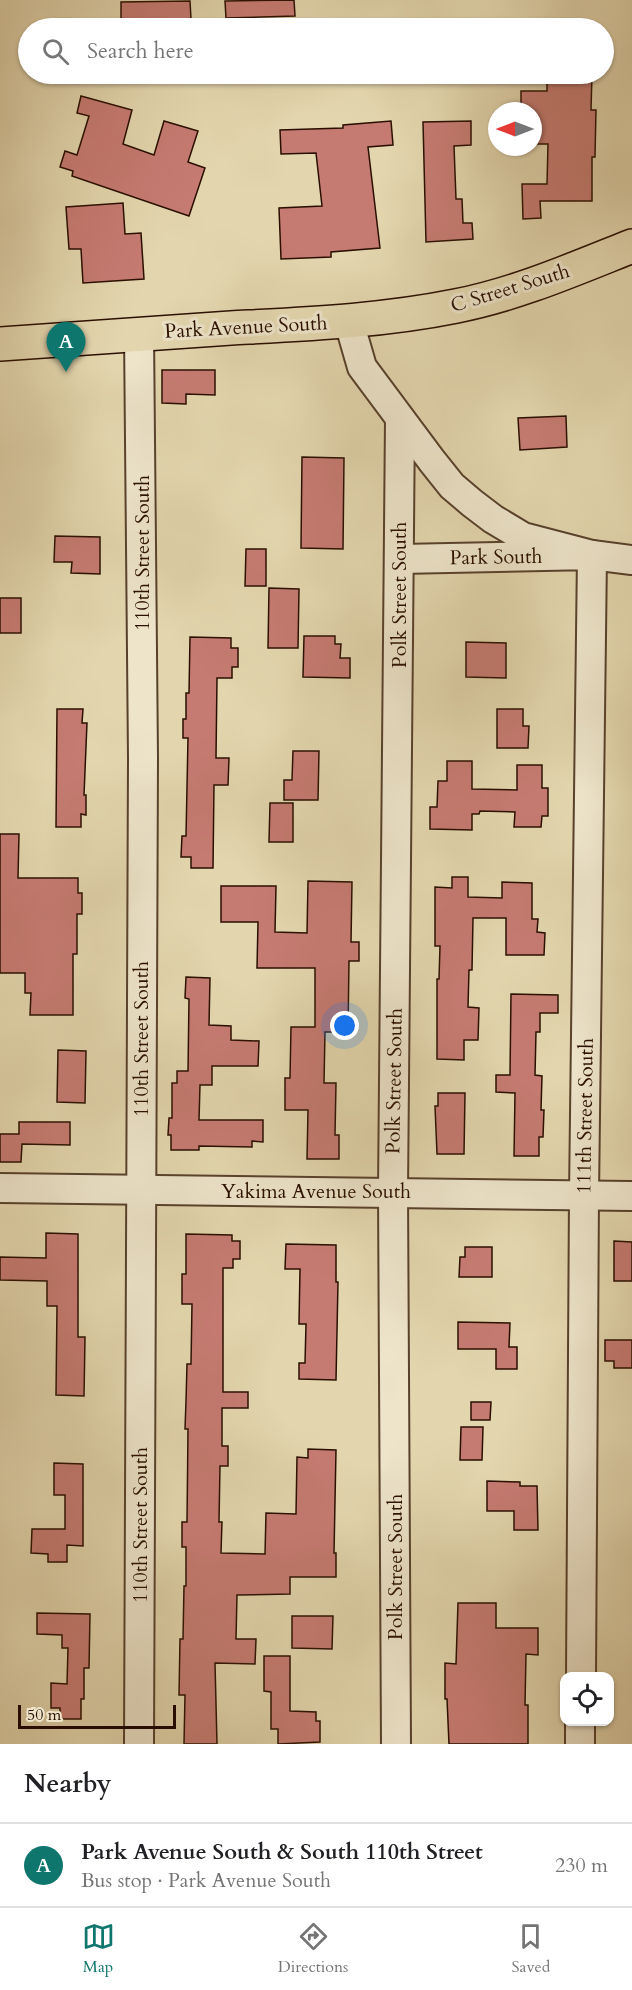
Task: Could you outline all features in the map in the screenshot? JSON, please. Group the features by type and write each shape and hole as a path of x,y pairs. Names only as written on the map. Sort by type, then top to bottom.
{"main road":[{"name":"C Street South","path":"349,321 410,314 489,298 532,285 632,246"},
{"name":"Park Avenue South","path":"0,344 139,333 349,321"}],"street":[{"name":"Park Avenue South","path":"349,321 362,367 452,486 494,519 523,537 592,555 632,560"},
{"name":"110th Street South","path":"139,333 143,758 139,1744"},
{"name":"Polk Street South","path":"396,1744 393,1191 400,419"},
{"name":"Park South","path":"400,559 592,555"},
{"name":"111th Street South","path":"581,1672 592,555"},
{"name":"Yakima Avenue South","path":"0,1188 393,1191 632,1196"},
{"path":"580,1726 580,1744"}],"building":[{"path":"294,0 295,16 226,18 225,1"},
{"path":"190,1 191,18 121,18 121,2"},
{"path":"547,84 592,84 591,110 596,110 595,157 592,157 592,201 540,201 541,218 523,219 522,184 547,184 548,144 542,144 542,102 521,102 521,91 547,91"},
{"path":"81,96 132,110 123,144 154,155 164,121 198,131 188,162 205,168 189,216 72,176 73,171 60,167 65,151 77,155 89,116 77,113"},
{"path":"391,121 393,145 368,147 380,248 331,252 331,257 281,259 279,208 322,206 316,153 281,154 280,130 343,128 343,125"},
{"path":"471,121 471,145 454,146 456,199 462,199 463,223 472,223 473,239 426,242 423,122"},
{"path":"123,203 125,234 141,233 144,279 83,283 81,249 69,249 66,207"},
{"path":"162,370 215,370 215,395 186,394 186,404 162,403"},
{"path":"566,416 567,447 520,450 518,418"},
{"path":"302,457 344,458 343,549 301,548"},
{"path":"55,536 100,537 100,574 71,573 72,562 54,562"},
{"path":"246,549 266,549 266,586 245,586"},
{"path":"269,588 299,589 298,648 268,648"},
{"path":"0,598 21,598 21,633 0,633"},
{"path":"304,636 335,636 335,644 341,644 340,658 350,658 350,678 303,677"},
{"path":"190,637 231,638 231,648 238,648 238,667 232,667 232,678 217,678 216,758 229,758 228,785 214,785 213,868 191,868 191,857 181,857 182,836 186,836 188,738 183,738 183,719 186,719 186,693 189,693"},
{"path":"466,642 506,643 506,678 466,677"},
{"path":"57,709 83,709 82,723 87,723 84,795 86,795 86,815 81,814 81,827 56,827"},
{"path":"497,709 523,709 523,726 529,726 528,748 497,748"},
{"path":"293,751 319,751 318,800 284,800 284,780 292,780"},
{"path":"447,761 472,761 472,789 517,790 517,765 542,765 542,788 548,788 548,816 542,816 541,827 514,827 515,812 480,811 479,814 472,814 472,830 430,829 430,807 437,807 438,781 447,781"},
{"path":"270,803 293,803 293,842 269,842"},
{"path":"0,834 19,834 18,878 78,878 78,893 82,893 82,914 77,914 77,954 73,954 73,1015 30,1015 31,993 25,993 25,973 0,973"},
{"path":"452,877 468,877 468,897 502,898 502,882 532,883 532,919 538,919 537,932 545,933 544,955 506,955 506,918 473,918 472,970 469,970 468,1007 479,1008 478,1040 464,1040 464,1060 437,1059 437,979 439,979 440,946 435,946 435,887 452,888"},
{"path":"308,881 352,882 351,942 359,942 359,961 349,961 348,1032 325,1032 324,1083 336,1083 335,1135 339,1135 339,1159 307,1159 308,1110 285,1110 285,1078 290,1078 291,1027 315,1027 315,968 257,968 258,922 221,922 221,886 276,886 275,932 307,933"},
{"path":"186,977 210,978 209,1025 231,1026 231,1040 259,1041 258,1066 212,1066 212,1085 200,1085 199,1120 263,1120 263,1142 252,1141 252,1147 199,1146 199,1150 171,1150 171,1135 168,1135 169,1118 172,1118 172,1083 177,1083 177,1071 188,1071 189,999 185,998"},
{"path":"511,994 558,995 558,1013 540,1013 540,1032 536,1032 535,1075 542,1076 541,1110 544,1110 543,1137 539,1137 539,1156 514,1156 515,1093 496,1092 496,1075 510,1075"},
{"path":"58,1050 86,1051 85,1103 57,1102"},
{"path":"438,1093 465,1093 464,1154 437,1154 435,1106 438,1106"},
{"path":"19,1122 70,1122 70,1145 22,1144 21,1162 0,1162 0,1134 19,1134"},
{"path":"46,1233 78,1234 78,1337 85,1337 84,1396 56,1395 57,1306 47,1306 47,1281 0,1280 0,1257 46,1258"},
{"path":"186,1234 232,1235 232,1241 240,1241 240,1259 233,1259 233,1268 223,1268 223,1392 248,1392 248,1408 222,1408 222,1446 228,1446 228,1466 220,1466 221,1553 265,1554 266,1513 296,1514 297,1457 308,1458 308,1449 336,1450 334,1553 336,1553 336,1577 290,1577 290,1594 237,1595 236,1639 256,1639 255,1664 215,1663 217,1744 184,1744 185,1695 179,1695 180,1639 183,1639 184,1586 186,1586 186,1547 182,1547 182,1522 187,1522 188,1429 185,1429 187,1364 191,1364 192,1304 182,1304 182,1274 186,1274"},
{"path":"614,1241 632,1242 632,1281 614,1281"},
{"path":"286,1244 336,1245 336,1282 338,1282 336,1380 299,1379 299,1363 305,1363 306,1324 299,1324 300,1269 285,1269"},
{"path":"465,1247 492,1247 492,1277 459,1277 460,1257 465,1257"},
{"path":"458,1322 510,1323 509,1347 517,1347 517,1369 496,1369 496,1349 458,1349"},
{"path":"605,1340 632,1340 632,1368 614,1368 614,1361 605,1361"},
{"path":"471,1402 491,1402 490,1420 471,1420"},
{"path":"461,1427 483,1427 482,1460 460,1460"},
{"path":"54,1463 83,1464 83,1546 67,1545 67,1562 48,1562 48,1554 31,1553 32,1529 65,1529 65,1495 54,1495"},
{"path":"487,1481 520,1482 520,1486 537,1486 538,1530 514,1530 514,1511 487,1511"},
{"path":"458,1603 496,1603 496,1628 538,1628 538,1655 526,1654 525,1705 528,1705 528,1744 449,1744 445,1663 456,1664"},
{"path":"37,1613 90,1614 89,1668 84,1668 84,1699 81,1699 81,1719 60,1719 60,1708 51,1708 51,1683 67,1684 68,1648 62,1648 62,1635 37,1634"},
{"path":"292,1616 333,1616 332,1649 292,1648"},
{"path":"264,1656 290,1656 290,1711 316,1712 316,1721 320,1721 320,1742 278,1744 278,1729 271,1729 271,1692 264,1691"}],"place":[{"name":"Park Avenue South & South 110th Street","path":"66,372"}]}
